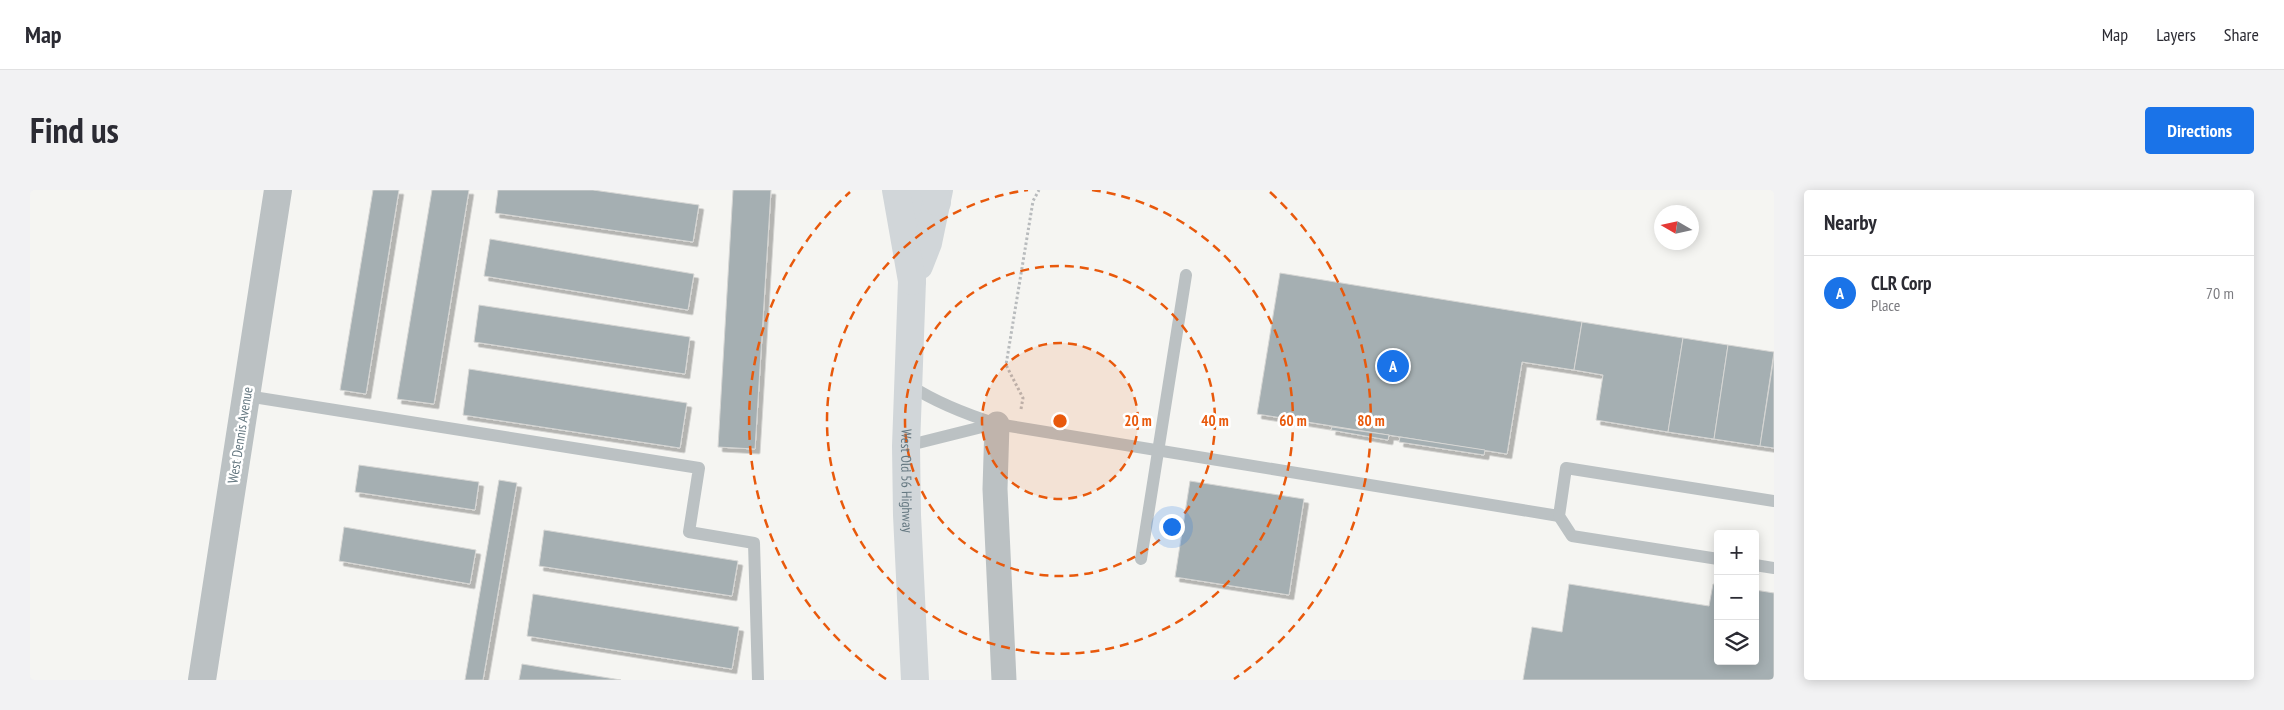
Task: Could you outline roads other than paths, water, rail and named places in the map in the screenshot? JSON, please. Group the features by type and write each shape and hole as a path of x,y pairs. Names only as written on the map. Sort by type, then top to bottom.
{"main road":[{"path":"896,190 912,281"},
{"name":"West Old 56 Highway","path":"912,190 912,281 906,446 907,515 915,680"},
{"name":"West Old 56 Highway","path":"912,281 928,244 937,194"}],"street":[{"name":"West Dennis Avenue","path":"202,680 278,190"},
{"path":"1004,680 995,489 1008,425"}],"lane":[{"path":"1141,559 1186,275"},
{"path":"909,385 932,400 962,414 1008,425 1559,516"},
{"path":"246,396 699,468 689,532 754,543 758,680"},
{"path":"906,446 1008,425"},
{"path":"1714,558 1572,536 1559,516 1566,468 1774,501"},
{"path":"1759,566 1774,568"}],"place":[{"name":"CLR Corp","path":"1393,366"}]}
